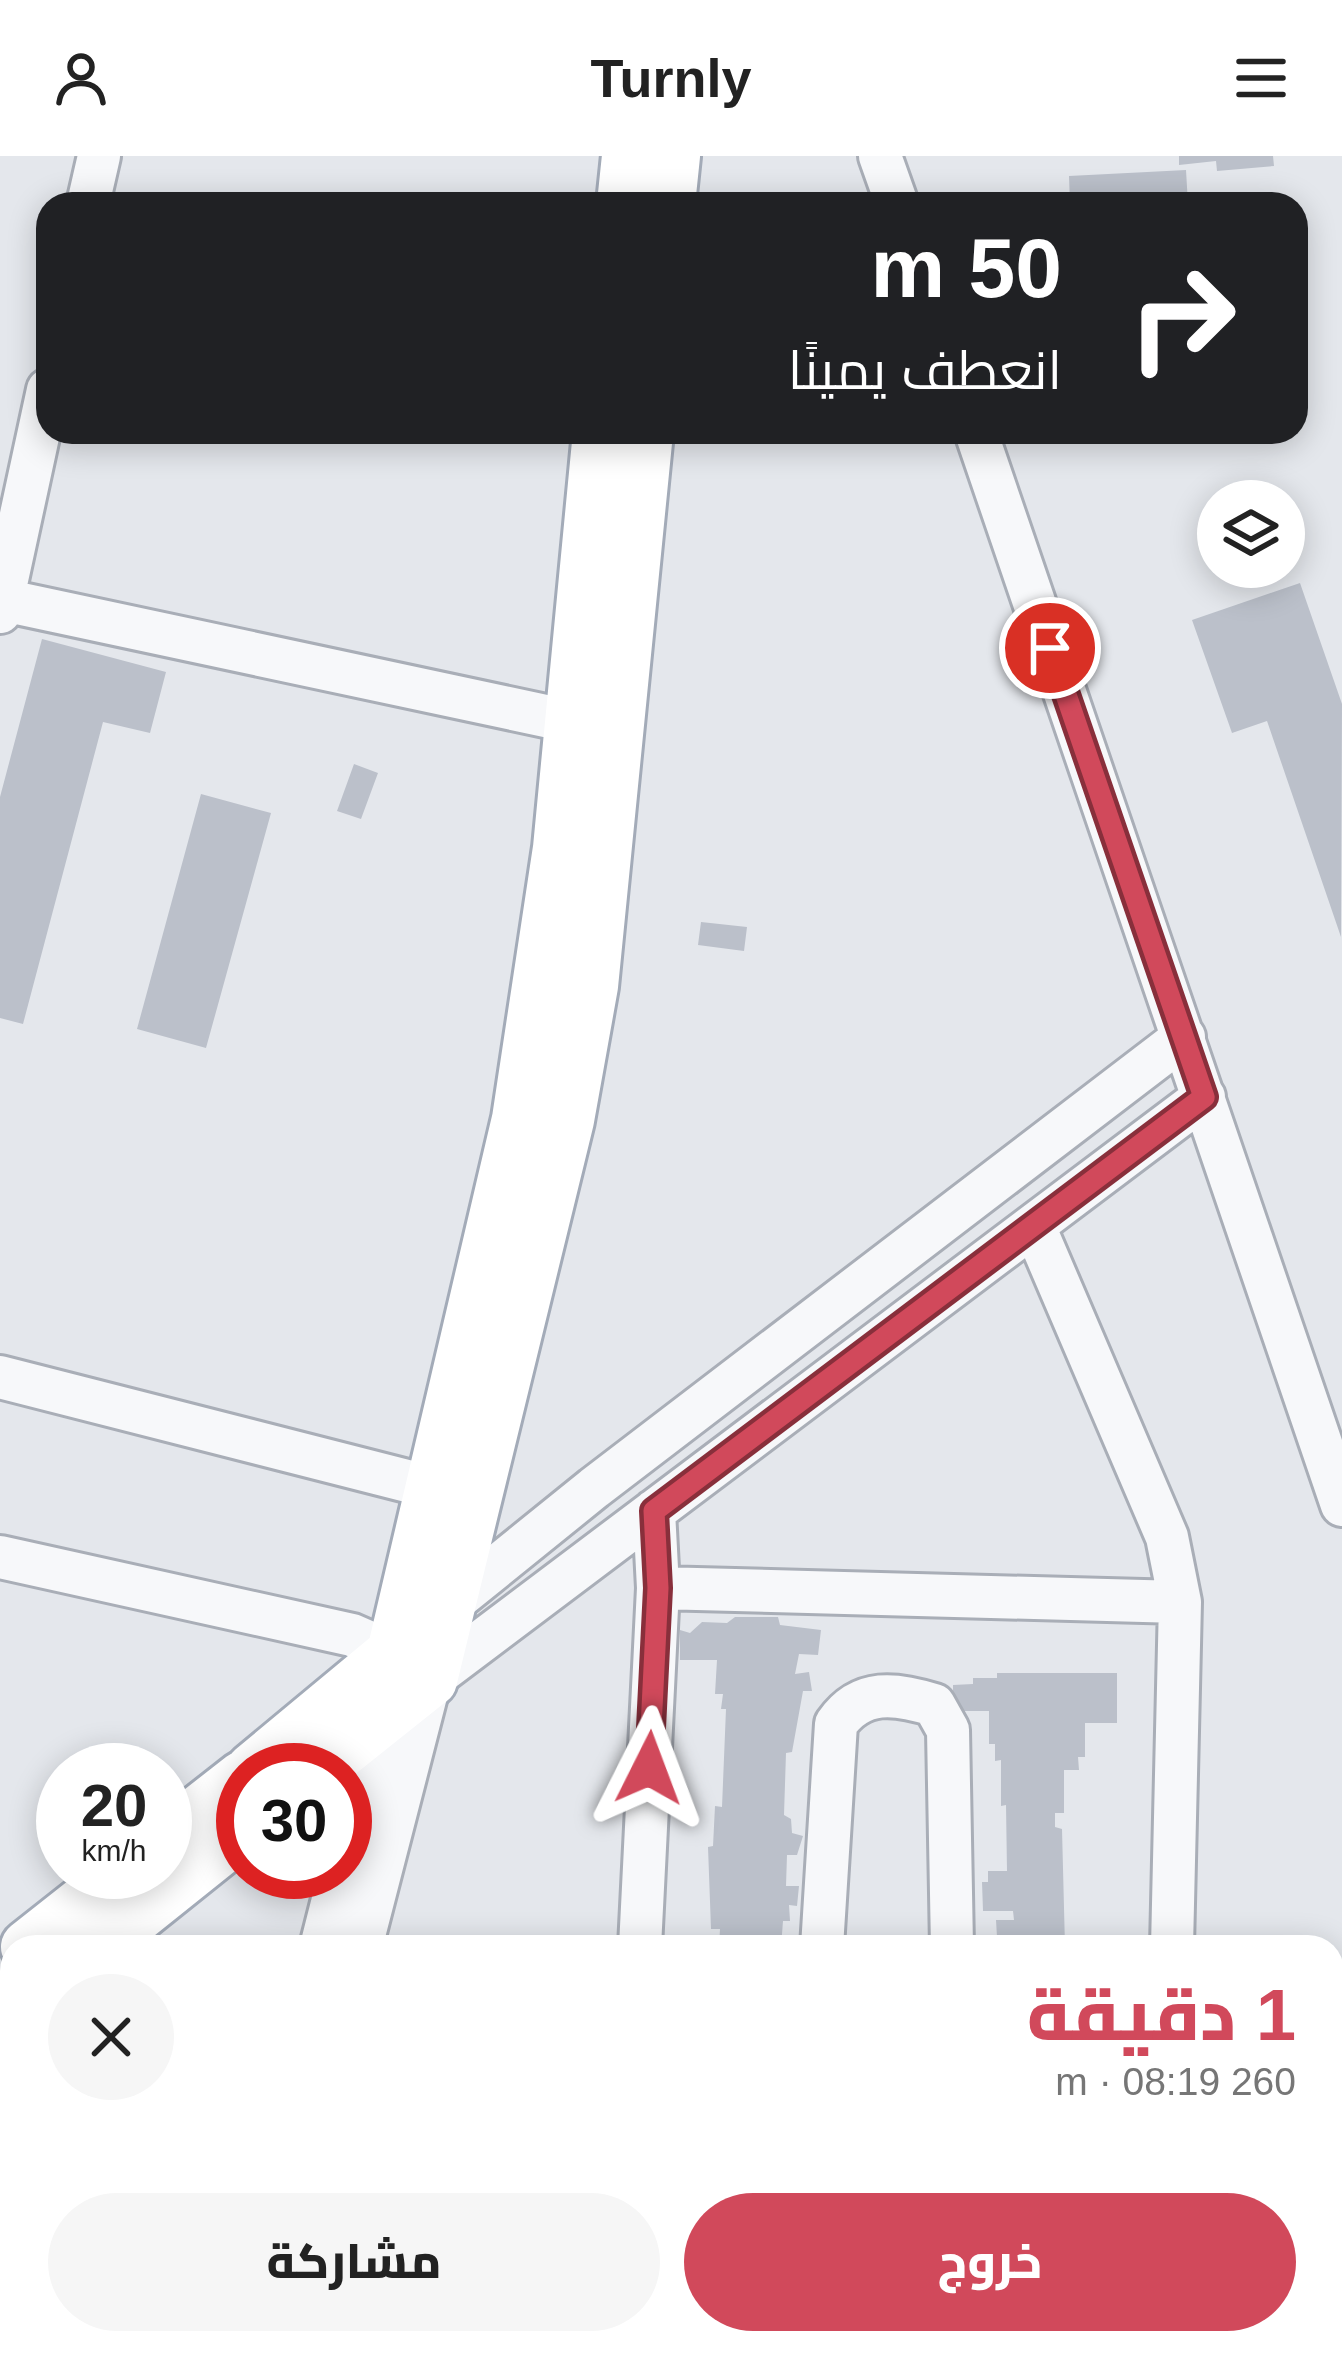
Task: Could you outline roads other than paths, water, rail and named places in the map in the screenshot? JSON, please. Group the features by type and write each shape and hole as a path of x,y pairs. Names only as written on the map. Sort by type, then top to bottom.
{"main road":[{"path":"625,192 629,156"},
{"path":"669,192 673,156"},
{"path":"593,726 600,444"},
{"path":"295,1743 412,1667 453,1493 554,893 593,726 644,444"},
{"path":"351,1743 378,1721 448,1606 453,1493"},
{"path":"192,1818 216,1799"},
{"path":"112,1935 216,1852"},
{"path":"43,1935 89,1899"}],"street":[{"path":"91,192 99,156"},
{"path":"880,156 893,192"},
{"path":"36,444 1,606 593,726"},
{"path":"980,444 1342,1505"},
{"path":"448,1606 577,1500 1184,1037"},
{"path":"363,1935 412,1667 654,1511 1204,1097"},
{"path":"1034,1226 1167,1537 1180,1602 1172,1935"},
{"path":"0,1377 453,1493"},
{"path":"641,1935 658,1588 654,1511"},
{"path":"0,1557 352,1635 412,1667"},
{"path":"658,1588 1180,1602"},
{"path":"823,1935 836,1724 847,1708 865,1698 900,1694 934,1706 948,1730 952,1935"},
{"path":"372,1745 378,1721"},
{"path":"324,1935 333,1899"}]}
